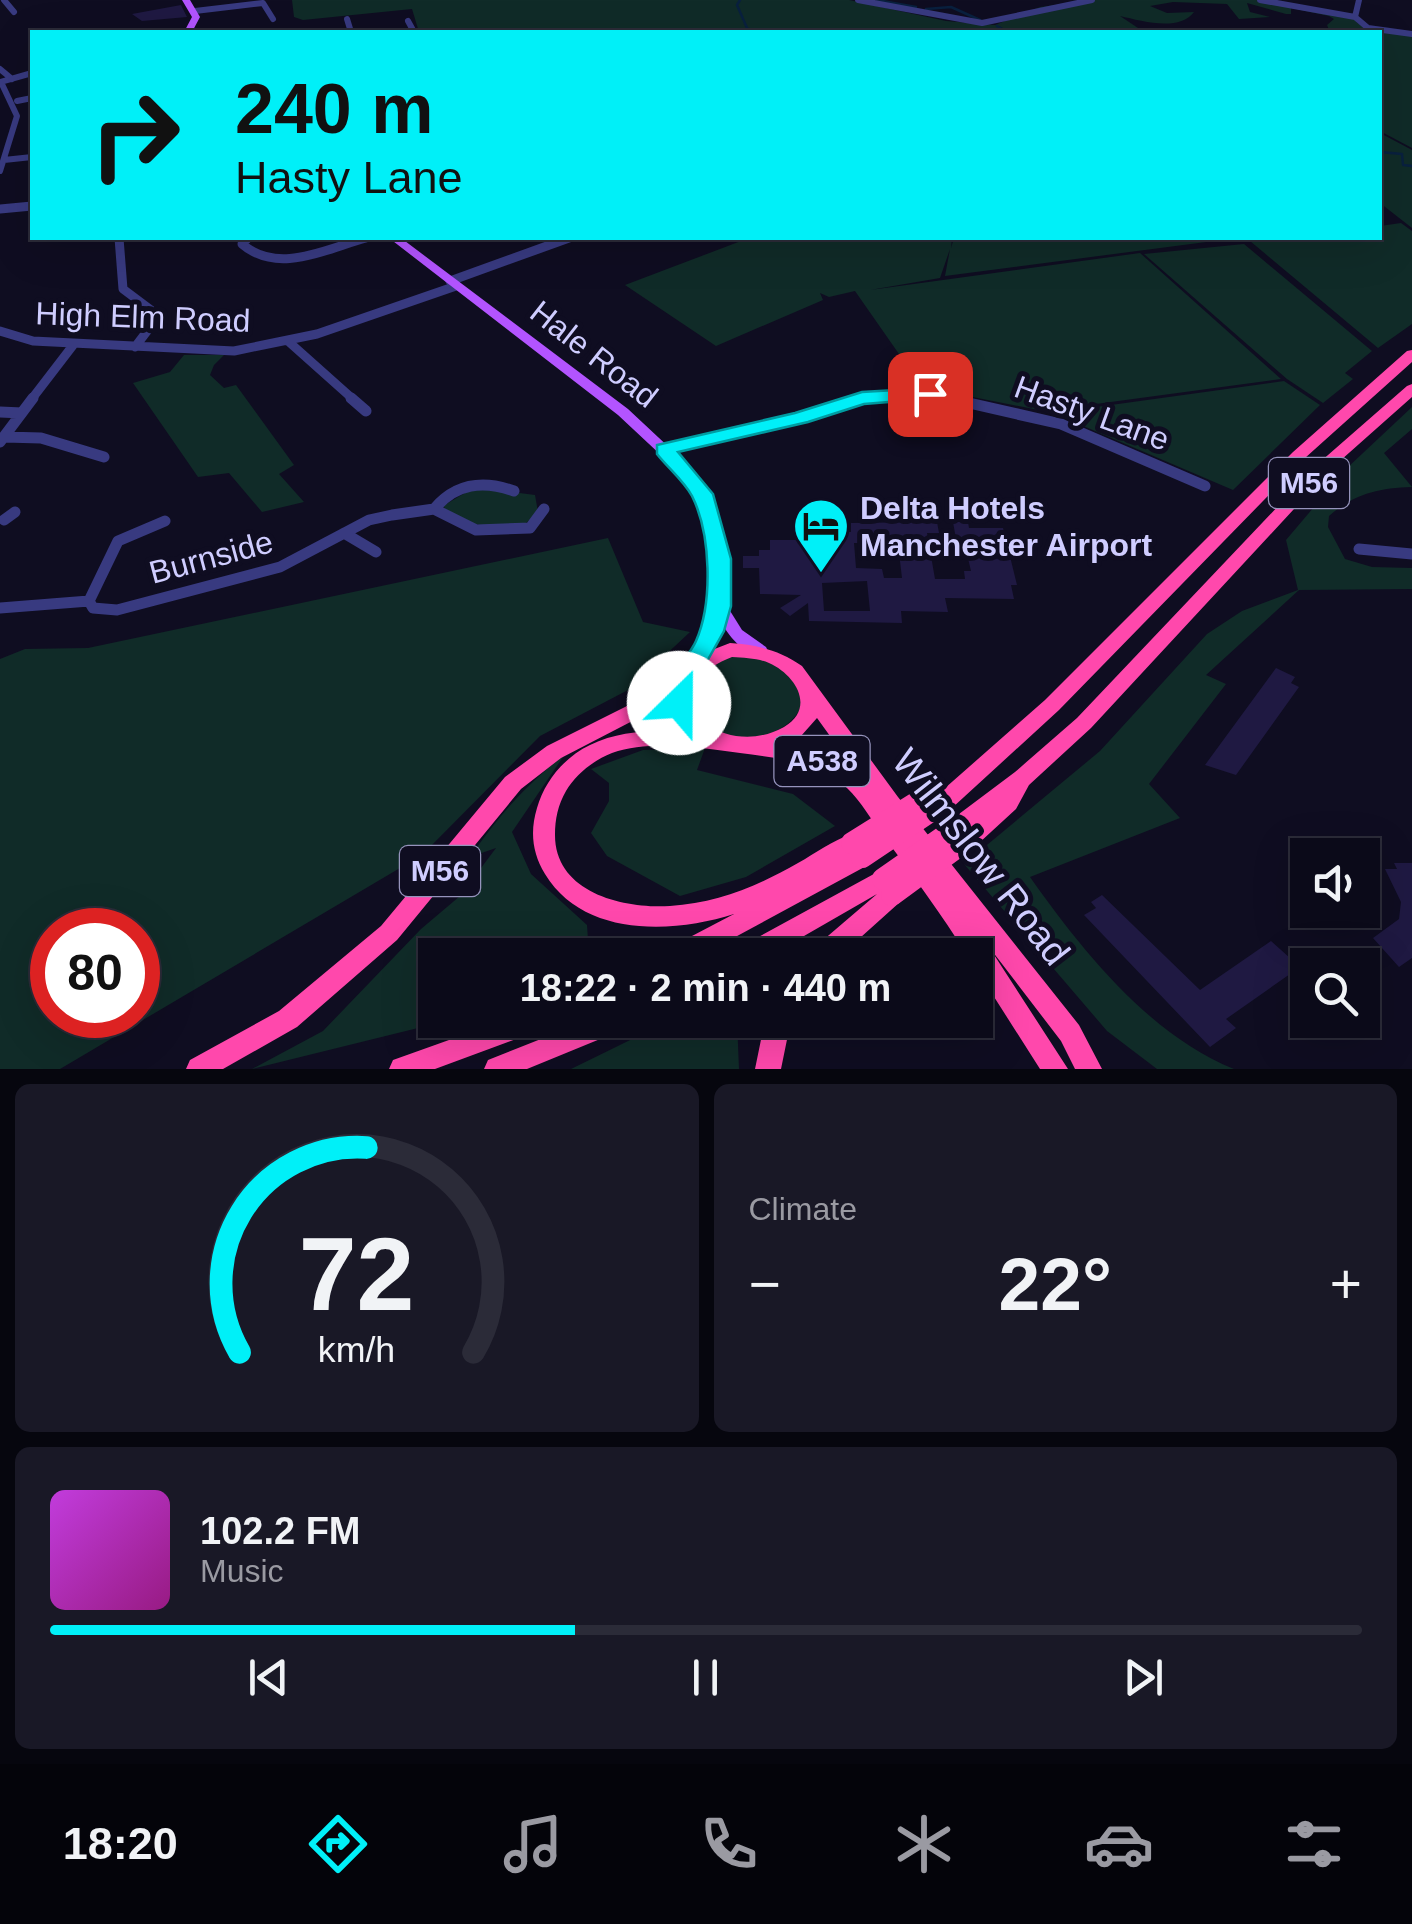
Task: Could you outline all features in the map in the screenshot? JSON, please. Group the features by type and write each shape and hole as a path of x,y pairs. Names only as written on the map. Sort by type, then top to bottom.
{"highway":[{"name":"M56","path":"709,938 857,850 978,770 1108,650 1299,455 1412,354"},
{"name":"M56","path":"784,938 888,887 1008,803 1023,778 1084,723 1326,465 1412,390"},
{"path":"720,742 704,735 684,715 679,690 688,673 730,650 760,650"},
{"name":"A538","path":"720,742 748,746 788,734 809,708 810,692 800,671 760,650"},
{"name":"M56","path":"200,1069 288,1018 389,933 513,783 554,752 664,696 688,673"},
{"name":"Wilmslow Road","path":"810,692 924,848 1070,1033 1089,1069"},
{"name":"M56","path":"720,742 652,738 624,742 598,750 576,764 549,796 542,815 545,852 562,883 601,908 626,915 704,913 761,894 857,850"},
{"name":"Wilmslow Road","path":"748,746 818,760 854,781 943,898 1055,1069"},
{"name":"M56","path":"840,938 888,887"},
{"path":"1031,1032 1040,1069"},
{"path":"1070,1033 1101,1069"},
{"path":"402,1069 487,1038"},
{"path":"497,1069 574,1038"},
{"path":"768,1069 774,1038"}],"main road":[{"path":"186,0 195,11 196,20 189,30"},
{"name":"Hale Road","path":"398,240 570,369 664,449 702,494 712,516 719,559 719,606 706,648 688,673"},
{"name":"A538","path":"719,606 736,634 760,650"}],"street":[{"path":"4,0 14,12"},
{"path":"858,0 969,23 1092,0"},
{"path":"1260,0 1355,17 1368,28 1412,34"},
{"path":"1355,17 1359,0"},
{"path":"195,11 262,3 273,18"},
{"path":"347,19 350,30"},
{"path":"408,21 413,30"},
{"path":"0,69 12,78"},
{"path":"0,171 18,122 16,101 0,82 30,74"},
{"path":"16,101 30,98"},
{"path":"4,160 30,156"},
{"path":"0,209 30,206"},
{"path":"119,240 123,290 155,318 134,347"},
{"path":"247,240 242,244 249,252 279,262 359,240"},
{"name":"High Elm Road","path":"0,331 34,342 234,351 289,342 563,240"},
{"path":"279,262 284,274"},
{"path":"289,342 366,411"},
{"path":"2,439 74,344"},
{"name":"Hasty Lane","path":"664,449 800,418 862,398 930,394 1061,424 1205,486"},
{"path":"0,412 22,414"},
{"path":"2,439 41,438 104,457"},
{"name":"Burnside","path":"0,608 89,601 94,608 118,610 236,582 303,559 368,520 434,509 447,494 486,475 514,491"},
{"path":"434,509 476,530 530,528 542,538"},
{"path":"530,528 544,509"},
{"path":"89,601 98,591 116,542 165,521"},
{"path":"344,533 376,552"},
{"path":"1359,549 1412,554"}],"green space":[{"path":"292,0 849,0 946,21 995,25 1040,7 1092,0 1260,0 1355,17 1357,23 1412,35 1412,148 1382,132 1382,30 1329,30 1327,25 1334,19 1329,16 1291,8 1291,14 1286,14 1247,3 1250,12 1270,17 1239,19 1227,4 1173,2 1150,6 1167,13 1194,12 1170,23 1120,16 1141,30 1006,30 999,26 1003,30 418,30 412,9 303,20 294,17"},
{"path":"1382,134 1412,150 1412,228 1382,205"},
{"path":"1401,223 1412,231 1412,324 1378,348 1250,241 1382,240 1382,226"},
{"path":"744,240 952,240 951,248 953,240 1222,240 945,276 950,249 940,278 870,290 1140,253 1281,379 1044,411 922,387 855,291 829,297 820,293 823,300 716,346 625,285"},
{"path":"1244,244 1372,351 1345,373 1353,379 1323,403 1287,379 1144,254"},
{"path":"184,355 224,355 210,375 224,388 236,385 294,465 279,474 304,502 262,512 229,473 198,477 133,383 170,372"},
{"path":"1284,381 1320,405 1233,490 1053,413"},
{"path":"1412,407 1412,429 1384,453 1412,487 1357,497 1329,516 1328,527 1345,559 1372,567 1412,568 1412,589 1299,590 1206,675 1226,684 1149,784 1180,818 1030,877 1071,933 1119,987 1173,1035 1234,1069 1157,1069 1107,1031 964,864 1100,751 1207,634 1242,611 1298,590 1286,540 1347,468"},
{"path":"475,487 535,495 538,512 525,524 481,525 460,520 443,506"},
{"path":"608,538 643,622 690,632 628,690 540,736 422,855 160,1010 160,908 30,908 30,1038 112,1038 60,1069 0,1069 0,659 25,649 88,648"},
{"path":"728,657 766,658 795,676 803,704 789,723 769,734 748,738 726,736 708,727 695,714 691,696 698,674"},
{"path":"705,748 697,770 793,794 835,826 746,877 680,896 607,856 591,833 609,801 609,783 591,769 643,750"},
{"path":"565,754 512,832 531,874 587,925 588,938 418,938 418,1028 252,1069 323,1031 421,929 460,896 496,848 470,857 525,790"},
{"path":"634,1038 738,1038 739,1069 571,1069"}],"building":[{"path":"181,5 187,17 142,21 132,14"},
{"name":"Delta Hotels Manchester Airport","path":"937,522 939,533 927,533 935,579 965,579 964,571 971,571 966,550 958,550 953,522 968,522 969,528 1003,528 1017,585 1011,585 1014,599 945,598 948,612 901,611 902,623 809,621 808,603 790,616 780,608 801,595 760,594 759,568 743,568 743,556 759,556 759,550 770,550 770,540 804,540 804,546 826,546 826,540 834,540 834,531 851,532 851,523","holes":["854,543 898,544 902,578 884,578 882,569 856,568","867,581 870,611 824,611 822,583"]},
{"path":"1276,668 1295,677 1291,683 1299,687 1236,775 1205,765"},
{"path":"1394,863 1412,863 1412,958 1399,967 1373,938 1399,919 1401,902 1385,869 1397,869"},
{"path":"1102,895 1200,990 1271,941 1290,958 1290,974 1226,1019 1236,1028 1210,1047 1084,915 1096,908 1091,902"}],"waterway":[{"path":"740,0 737,5 751,30"},
{"path":"877,0 916,7"},
{"path":"926,9 951,7 980,20"},
{"path":"997,26 1004,30"},
{"path":"1382,152 1402,154 1403,165 1412,166"}],"place":[{"name":"Delta Hotels Manchester Airport","path":"821,575"}],"route":[{"path":"679,703 683,679 706,648 719,606 719,559 712,516 702,494 664,449 800,418 862,398 930,394"}]}
